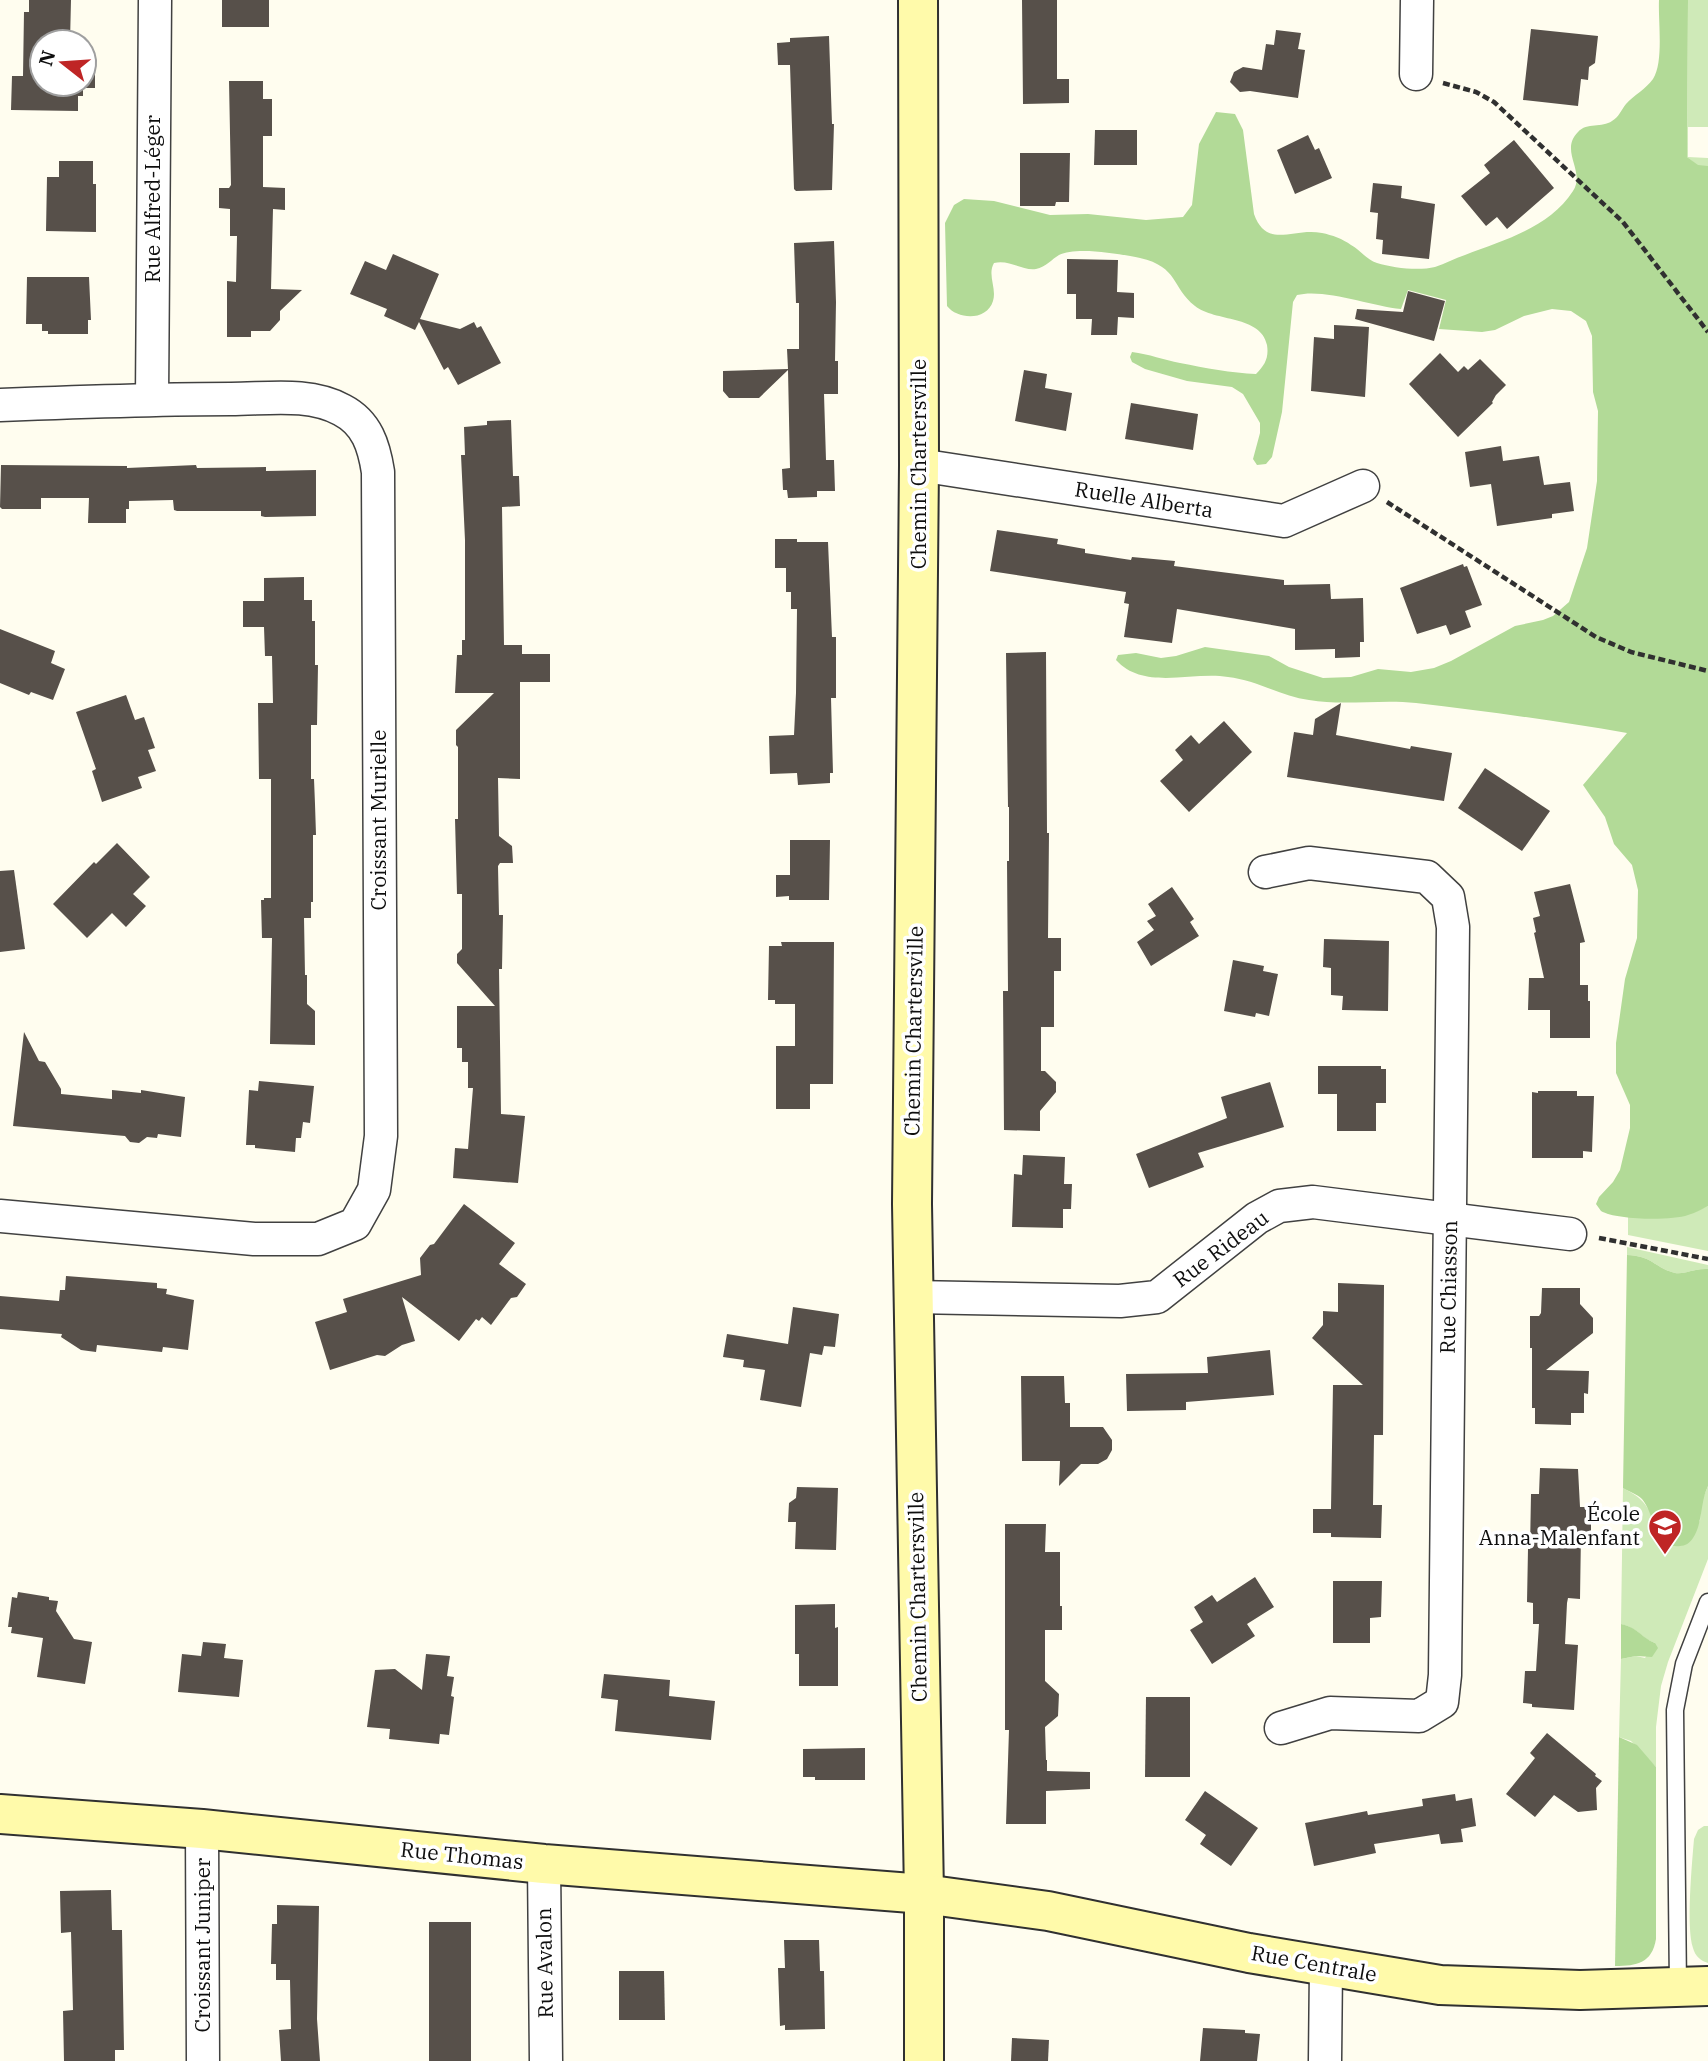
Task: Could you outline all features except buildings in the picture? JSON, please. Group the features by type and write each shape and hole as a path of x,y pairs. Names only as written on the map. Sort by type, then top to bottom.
{"street":[{"name":"Rue Alfred-Léger","path":"152,399 155,0"},
{"name":"Chemin Chartersville","path":"919,0 919,465 913,1297 924,1894 924,2061"},
{"path":"1416,74 1417,0"},
{"name":"Croissant Murielle","path":"0,405 152,399 310,399 325,402 356,419 366,430 374,446 378,472 381,1123 374,1190 355,1224 318,1239 254,1239 0,1216"},
{"name":"Ruelle Alberta","path":"919,465 1284,521 1363,486"},
{"name":"Rue Chiasson","path":"1265,872 1308,863 1427,877 1448,897 1453,927 1445,1675 1442,1702 1419,1716 1330,1713 1281,1728"},
{"name":"Rue Rideau","path":"913,1297 1120,1301 1157,1297 1257,1218 1279,1206 1323,1203 1570,1234"},
{"name":"Rue Thomas","path":"0,1814 202,1829 544,1864 924,1894"},
{"name":"Croissant Juniper","path":"202,1829 203,2061"},
{"name":"Rue Avalon","path":"544,1864 546,2061"},
{"name":"Rue Centrale","path":"924,1894 1048,1911 1326,1967 1440,1985 1580,1990 1693,1987"},
{"path":"1325,2061 1326,1967"}],"lane":[{"path":"1693,1987 1675,1710 1684,1664 1708,1602"}],"path":[{"path":"1416,74 1476,92 1494,102 1623,222 1708,332"},
{"path":"1363,486 1596,636 1631,652 1708,671"},
{"path":"1570,1234 1624,1241 1708,1259"}],"green space":[{"path":"1659,0 1688,0 1687,157 1698,165 1708,166 1708,1206 1688,1215 1657,1219 1608,1214 1601,1211 1596,1204 1620,1170 1630,1128 1630,1105 1616,1073 1616,1043 1625,979 1637,938 1638,890 1632,865 1614,844 1605,817 1583,785 1627,733 1416,703 1309,700 1228,677 1169,678 1140,675 1116,660 1118,655 1136,653 1161,658 1176,656 1205,647 1269,656 1289,667 1323,678 1351,677 1378,669 1411,672 1434,668 1515,626 1553,616 1569,602 1587,548 1597,481 1598,411 1593,392 1592,336 1586,321 1571,311 1552,309 1524,316 1495,330 1482,332 1439,329 1446,300 1408,290 1401,309 1320,294 1297,295 1293,302 1282,412 1272,457 1266,464 1257,465 1253,459 1260,423 1243,394 1232,387 1187,381 1145,369 1132,362 1130,357 1132,352 1174,362 1256,374 1266,361 1267,345 1256,328 1195,306 1168,272 1153,262 1087,251 1067,252 1036,269 994,263 991,272 994,296 990,308 979,315 958,314 947,306 945,223 954,205 964,199 994,201 1050,215 1088,214 1146,220 1183,217 1192,205 1199,144 1216,112 1235,114 1243,130 1254,214 1259,225 1266,231 1282,235 1322,233 1344,241 1377,263 1406,268 1435,267 1525,231 1539,224 1563,204 1576,184 1571,146 1578,132 1614,119 1653,79 1659,52"},
{"path":"1688,0 1708,0 1708,127 1688,127 1688,157 1708,158 1708,166 1698,166 1687,157"},
{"path":"1708,1206 1708,1251 1628,1235 1628,1217 1678,1216"},
{"path":"1627,1247 1708,1265 1708,1269 1675,1273 1643,1258 1627,1255"},
{"path":"1627,1255 1643,1258 1675,1273 1708,1269 1708,1486 1696,1532 1687,1544 1682,1546 1665,1542 1642,1499 1623,1488"},
{"path":"1708,1486 1708,1559 1661,1686 1656,1727 1656,1767 1631,1741 1619,1737 1621,1659 1636,1656 1645,1658 1655,1643 1621,1624 1623,1488 1644,1503 1661,1539 1700,1521 1701,1503"},
{"path":"1621,1624 1655,1643 1658,1648 1652,1657 1621,1659"},
{"path":"1619,1737 1637,1745 1656,1767 1656,1939 1647,1958 1637,1964 1615,1966"},
{"path":"1708,1826 1708,1963 1694,1951 1690,1925 1694,1839 1698,1830"}],"place":[{"name":"École Anna-Malenfant","path":"1665,1556"}]}
